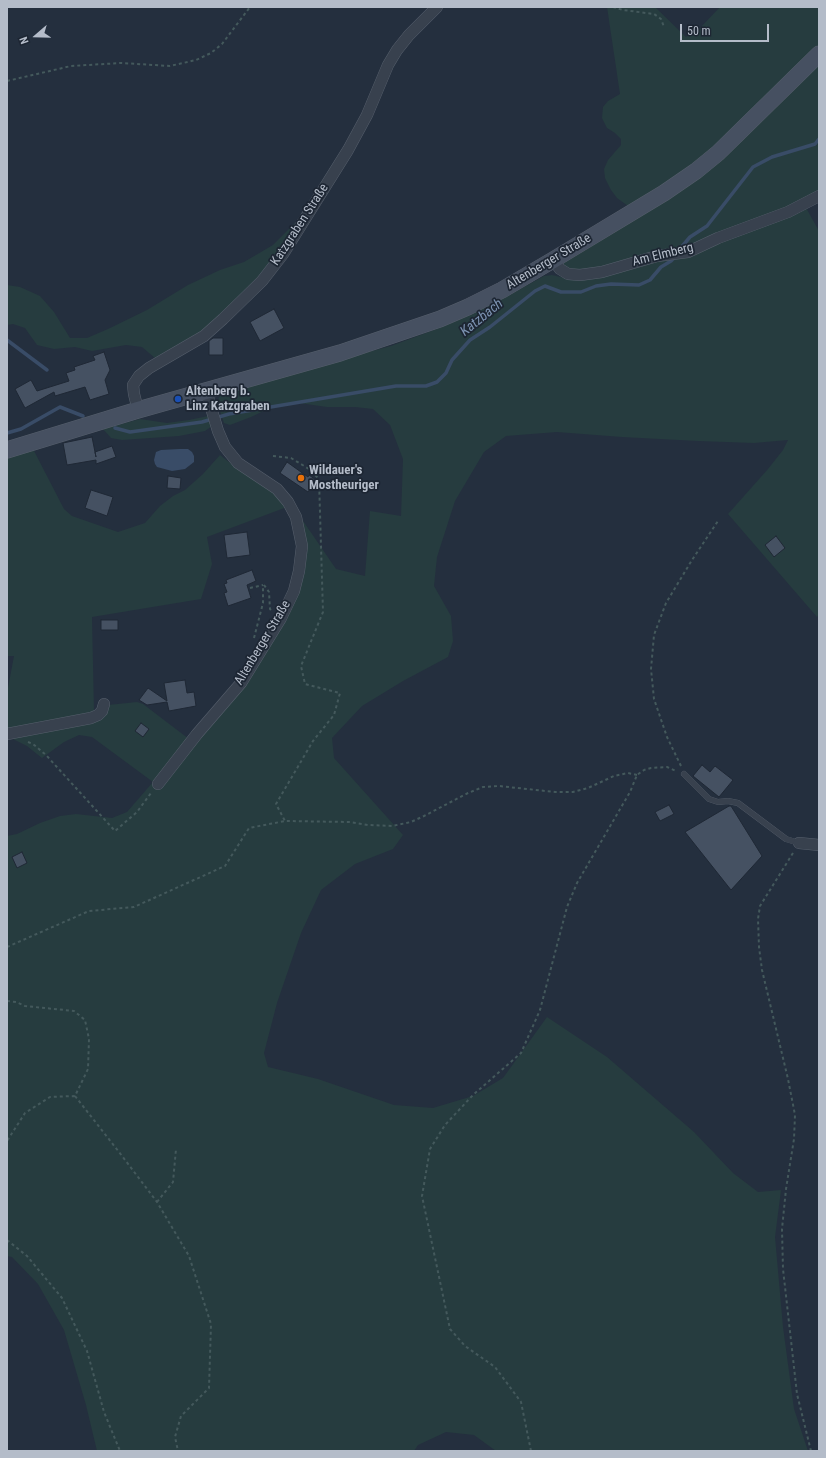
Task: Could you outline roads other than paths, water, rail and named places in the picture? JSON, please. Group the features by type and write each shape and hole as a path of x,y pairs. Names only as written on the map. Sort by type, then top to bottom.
{"street":[{"name":"Katzgraben Straße","path":"138,410 133,385 139,376 204,336 262,281 283,254 348,150 367,115 391,60 409,35 437,7"},
{"name":"Altenberger Straße","path":"7,450 138,410 340,353 440,319 502,290 696,171 718,153 819,54"},
{"name":"Am Elmberg","path":"553,260 560,269 568,274 580,275 602,272 676,253 688,252 718,238 788,212 819,196"},
{"name":"Altenberger Straße","path":"158,784 197,734 241,682 281,618 294,591 299,571 302,546 296,517 288,502 277,489 238,463 225,447 206,391"},
{"path":"9,734 91,718 98,715 102,711 104,704"},
{"path":"799,843 819,845"}],"lane":[{"path":"684,774 709,799 718,802 728,801 738,803 786,839 799,843"}],"water":[{"path":"188,449 194,456 194,462 185,469 172,471 157,467 155,464 154,460 156,452 161,450"}],"waterway":[{"name":"Katzbach","path":"679,250 690,237 707,226 753,167 772,157 815,144 819,139"},
{"name":"Katzbach","path":"115,428 130,432 202,422 229,414 396,386 426,386 437,382 446,373 452,360 470,340 490,327 535,291 545,286 561,292 581,292 596,286 611,284 639,285 650,280 661,267 676,256"},
{"path":"7,340 47,370"},
{"name":"Katzbach","path":"7,433 21,429 60,407 83,416"}],"place":[{"name":"Altenberg b. Linz Katzgraben","path":"178,399"},
{"name":"Wildauer's Mostheuriger","path":"301,478"}]}
